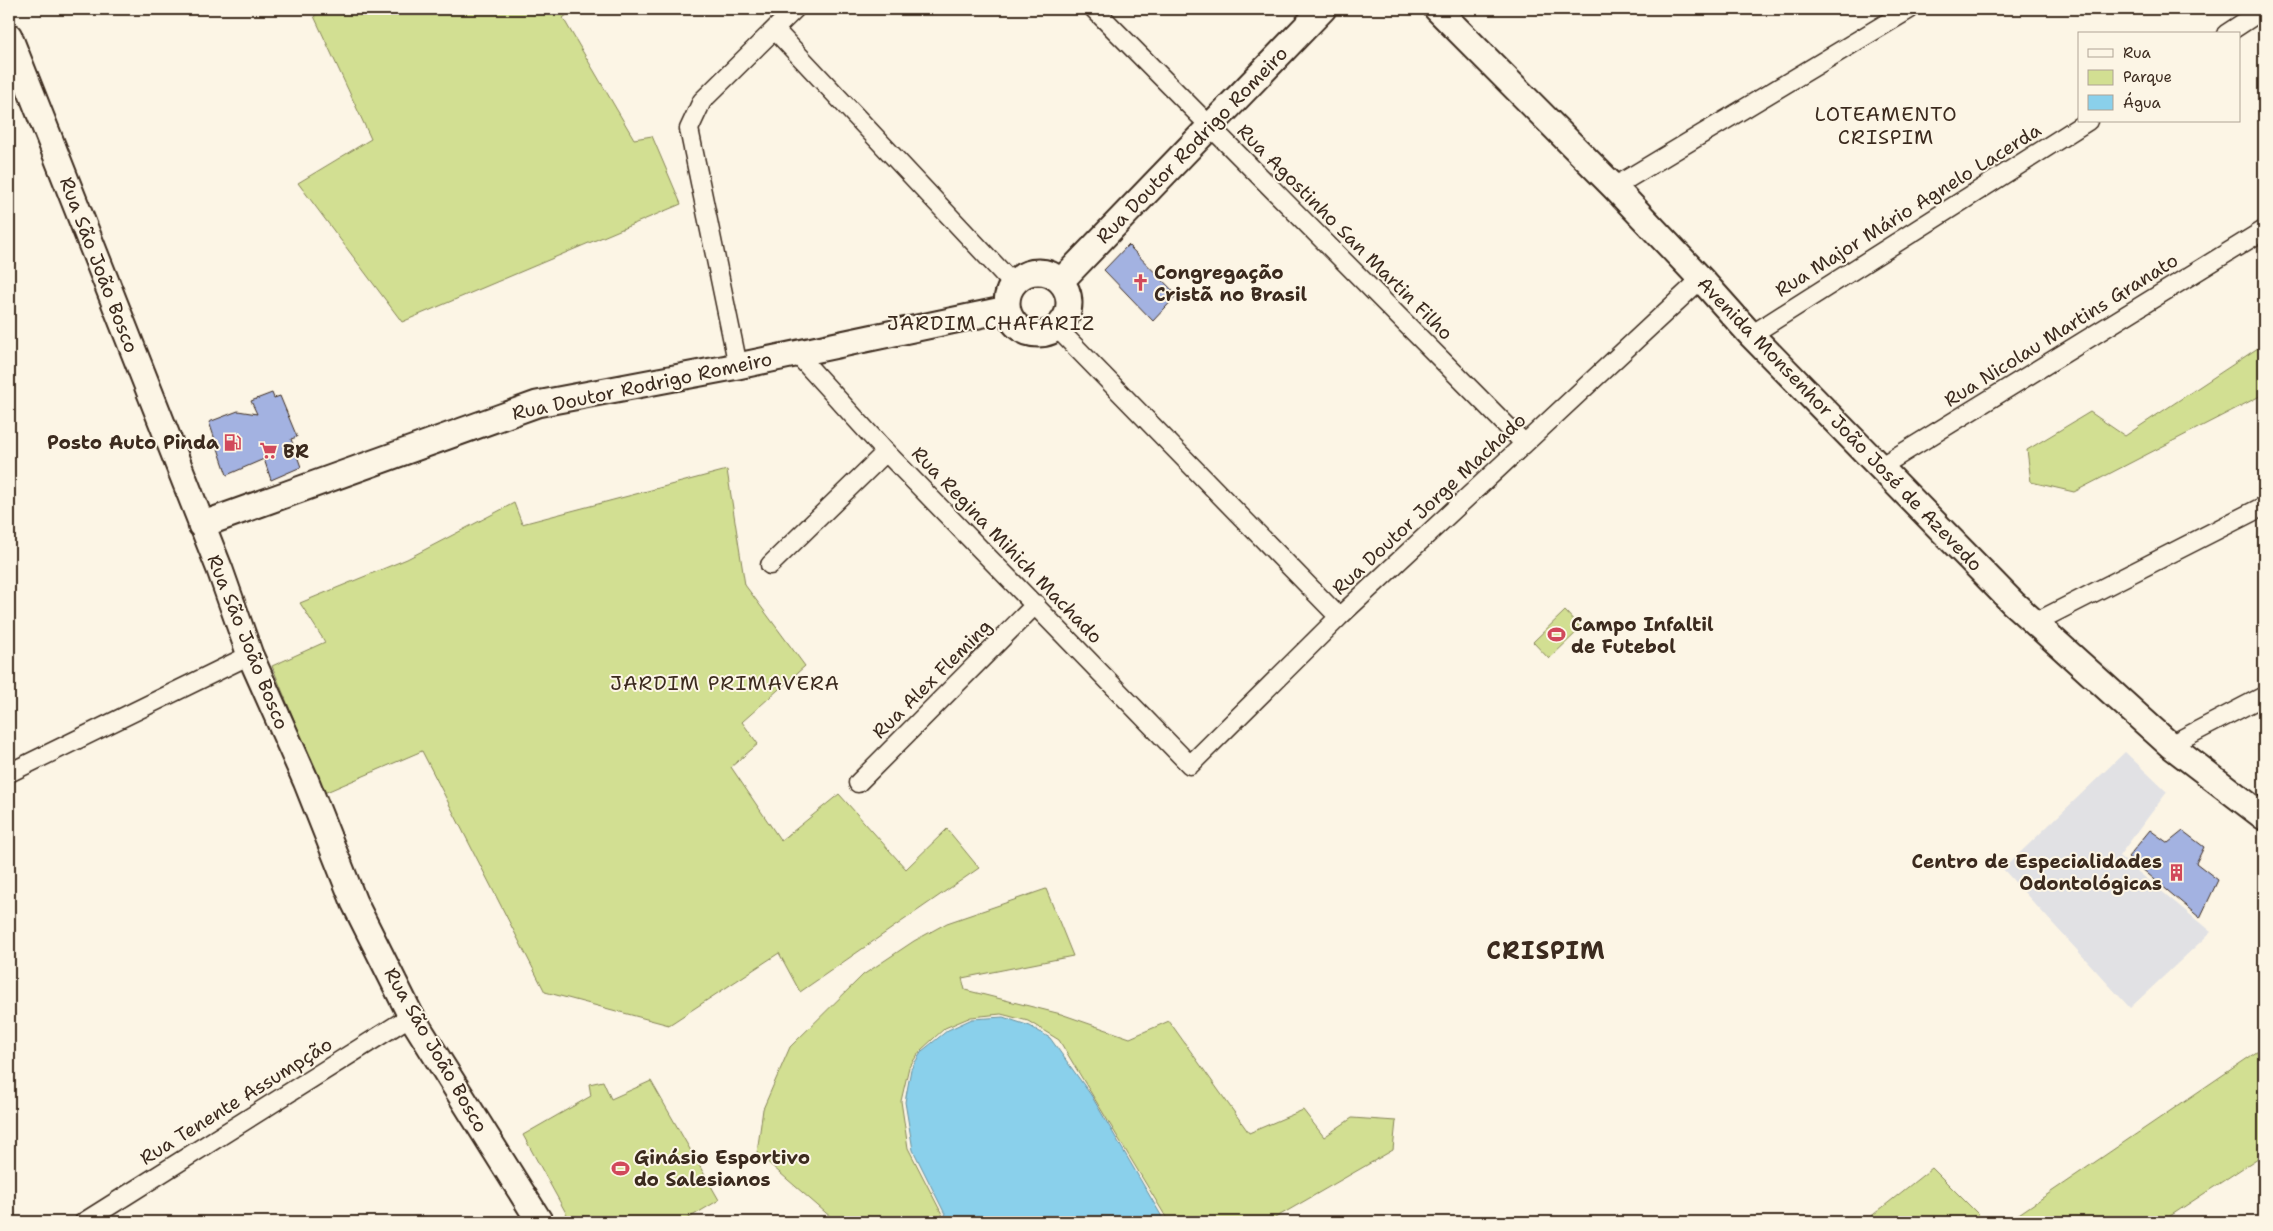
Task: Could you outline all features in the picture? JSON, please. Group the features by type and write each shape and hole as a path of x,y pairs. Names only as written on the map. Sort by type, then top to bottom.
{"street":[{"path":"738,366 689,129 702,101 796,9"},
{"name":"Rua Agostinho San Martin Filho","path":"1094,9 1524,443"},
{"name":"Rua Doutor Rodrigo Romeiro","path":"1061,281 1322,9"},
{"name":"Avenida Monsenhor João José de Azevedo","path":"1437,9 1614,187 1701,279 1751,336 2013,603 2170,746 2264,817"},
{"path":"1614,187 1910,9"},
{"path":"2229,32 2264,9"},
{"path":"775,30 1013,284"},
{"name":"Rua São João Bosco","path":"9,36 15,69 220,570 250,655 306,781 354,902 411,1016 540,1222"},
{"name":"Rua Major Mário Agnelo Lacerda","path":"1751,336 2086,122"},
{"name":"Rua Nicolau Martins Granato","path":"1880,466 2264,230"},
{"path":"1045,272 1061,281 1069,297 1068,314 1057,328 1043,334 1027,333 1014,323 1007,309 1009,292 1013,284 1027,273 1045,272"},
{"name":"Rua Doutor Jorge Machado","path":"1190,765 1339,617 1701,279"},
{"name":"Rua Doutor Rodrigo Romeiro","path":"201,524 537,404 738,366 1007,309"},
{"path":"1057,328 1339,617"},
{"name":"Rua Regina Mihich Machado","path":"796,353 886,452 1036,604 1190,765"},
{"path":"770,566 886,452"},
{"path":"2036,622 2264,506"},
{"name":"Rua Alex Fleming","path":"858,783 1036,604"},
{"path":"9,773 250,655"},
{"path":"2170,746 2264,696"},
{"name":"Rua Tenente Assumpção","path":"84,1222 411,1016"}],"shaded area":[{"path":"2125,752 2167,792 2119,856 2211,932 2130,1008 2003,869"}],"green space":[{"path":"328,9 574,9 563,18 634,139 652,136 681,204 402,322 298,183 371,139 314,16"},
{"path":"2264,344 2264,394 2074,492 2031,482 2027,450 2090,412 2125,436"},
{"path":"727,470 745,585 805,666 742,722 758,744 731,767 781,841 839,794 906,869 947,829 979,868 800,992 779,953 669,1025 545,992 422,751 324,793 272,666 325,642 300,603 407,559 514,503 522,524"},
{"name":"Campo Infaltil de Futebol","path":"1565,611 1581,628 1549,659 1533,642"},
{"path":"1046,889 1073,956 962,978 965,990 1061,1014 1130,1038 1169,1021 1249,1133 1303,1110 1324,1137 1352,1118 1396,1121 1393,1150 1268,1222 1169,1222 1059,1040 1028,1021 1001,1014 971,1017 945,1028 921,1050 909,1067 901,1101 908,1148 946,1222 828,1222 833,1219 757,1153 763,1109 790,1047 863,975 914,941 947,923"},
{"path":"2264,1047 2264,1154 2161,1222 2007,1222"},
{"name":"Ginásio Esportivo do Salesianos","path":"603,1081 611,1099 651,1081 719,1200 682,1222 571,1222 523,1135 591,1096 589,1084"},
{"path":"1932,1168 1986,1222 1864,1222"}],"water":[{"path":"1003,1017 1030,1026 1050,1038 1091,1095 1165,1222 949,1222 913,1150 905,1102 911,1069 922,1051 948,1030 972,1019"}],"building":[{"name":"Congregação Cristã no Brasil","path":"1128,245 1177,295 1153,321 1104,270"},
{"path":"272,393 274,398 280,396 297,437 291,439 301,467 271,480 264,459 227,475 209,422 238,411 257,414 251,401"},
{"name":"Centro de Especialidades Odontológicas","path":"2150,830 2168,843 2183,831 2204,847 2196,863 2218,880 2200,918 2128,857"}],"place":[{"name":"Congregação Cristã no Brasil","path":"1140,283"},
{"name":"Posto Auto Pinda","path":"233,442"},
{"name":"BR","path":"269,451"},
{"name":"Campo Infaltil de Futebol","path":"1557,635"},
{"name":"Centro de Especialidades Odontológicas","path":"2176,872"},
{"name":"Ginásio Esportivo do Salesianos","path":"620,1168"}],"district":[{"name":"LOTEAMENTO CRISPIM","path":"1886,126"},
{"name":"JARDIM CHAFARIZ","path":"991,323"},
{"name":"JARDIM PRIMAVERA","path":"725,683"},
{"name":"CRISPIM","path":"1546,951"}]}
